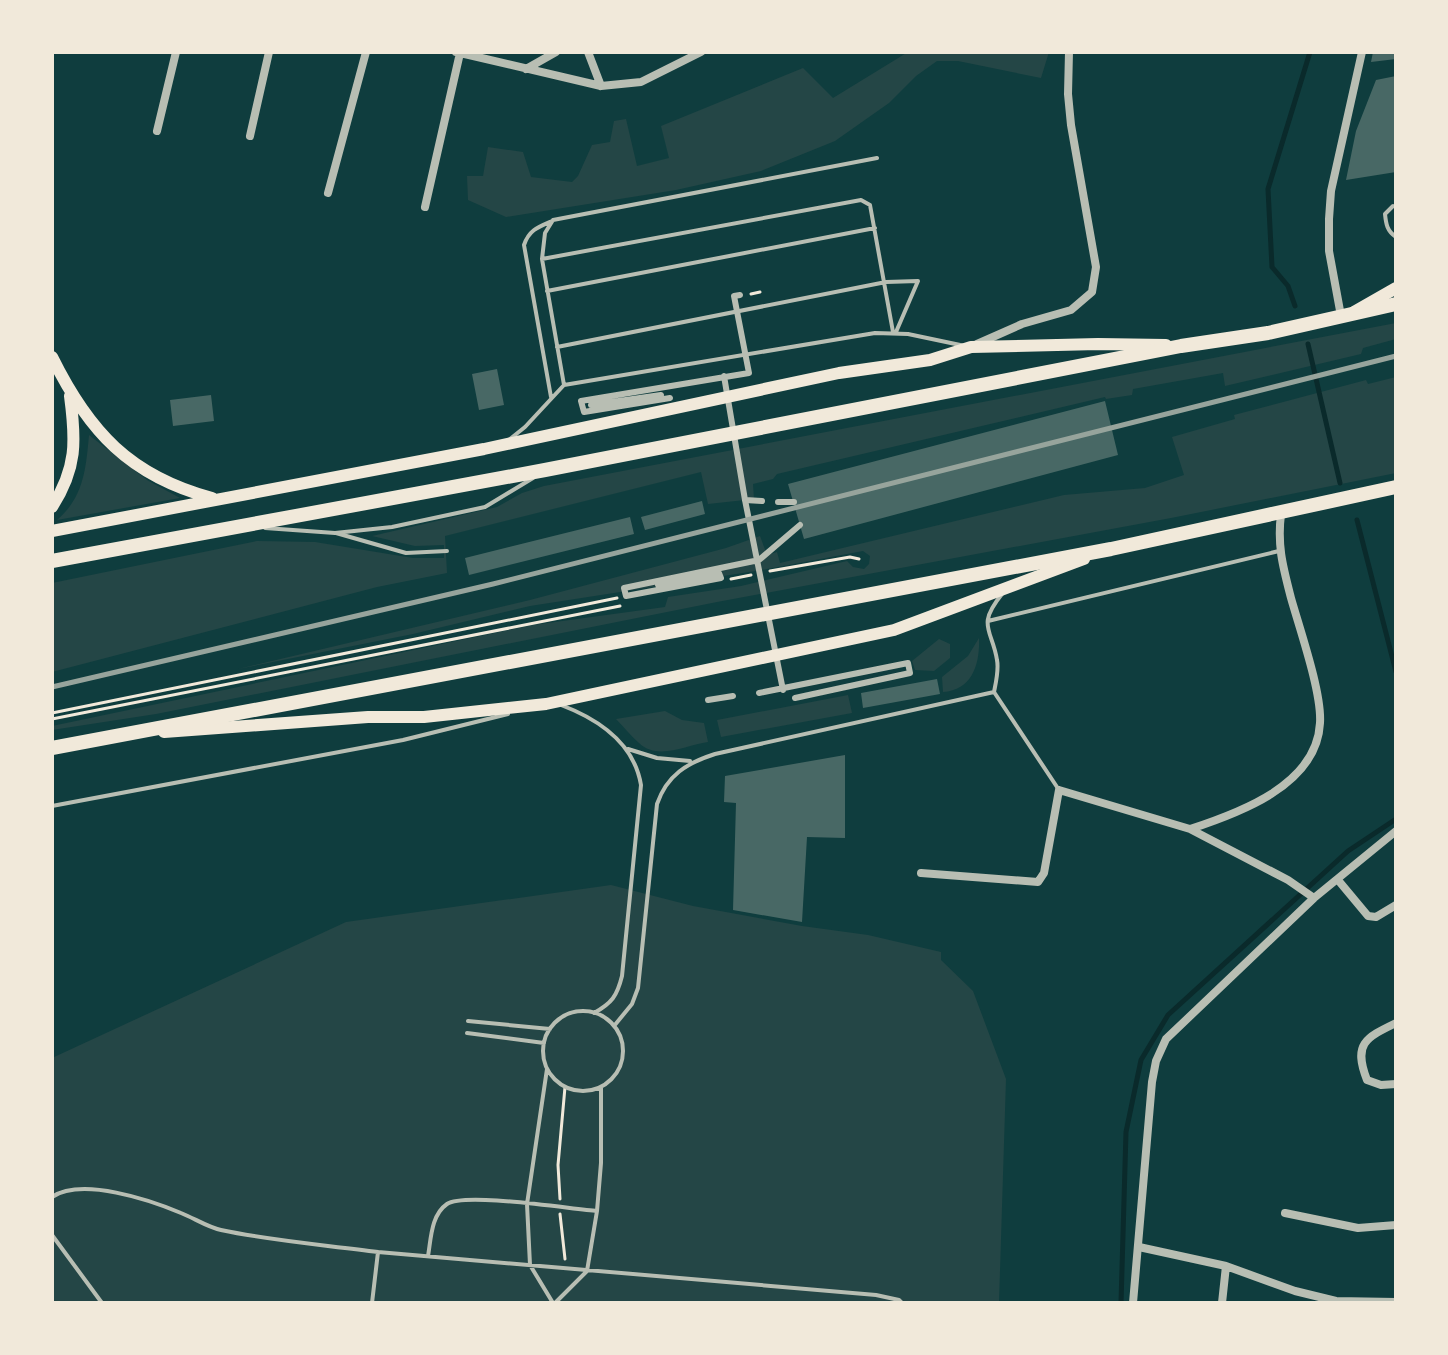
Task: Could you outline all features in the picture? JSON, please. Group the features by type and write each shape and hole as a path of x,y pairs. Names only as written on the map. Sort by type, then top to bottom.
{"highway":[{"path":"52,561 545,470 1181,346 1268,333 1396,304"},
{"path":"52,748 1111,549 1396,487"}],"main road":[{"path":"1346,315 1396,288"},
{"path":"52,531 484,449 839,373 930,360 971,347 1069,344 1181,346"},
{"path":"52,357 70,393 107,443 135,465 177,487 215,499"},
{"path":"52,507 64,489 73,463 75,434 70,393"},
{"path":"113,736 368,717 424,717 550,703 894,630 1111,549"}],"street":[{"path":"157,131 176,52"},
{"path":"250,136 269,52"},
{"path":"328,193 366,52"},
{"path":"425,207 458,52 601,86 641,82 701,52"},
{"path":"525,70 556,52"},
{"path":"588,52 601,86"},
{"path":"971,347 1011,329 1071,310 1092,292 1096,267 1071,125 1069,52"},
{"path":"1346,315 1329,251 1329,219 1331,191 1362,52"},
{"path":"591,405 669,394 670,398 584,412 581,401 749,373 734,296 740,295"},
{"path":"724,376 783,690"},
{"path":"745,500 762,501"},
{"path":"778,502 794,502"},
{"path":"1190,829 1235,814 1281,786 1311,755 1318,740 1319,706 1279,551 1281,514"},
{"path":"658,585 719,573 721,578 626,596 624,588 759,560 800,525"},
{"path":"759,693 908,663 910,673 795,698"},
{"path":"708,700 733,696"},
{"path":"921,873 1038,882 1044,873 1059,790 1190,829 1291,882 1314,898"},
{"path":"1133,1303 1152,1082 1156,1061 1166,1039 1314,898 1396,831"},
{"path":"1338,880 1368,916 1376,917 1396,905"},
{"path":"1396,1023 1370,1036 1363,1044 1360,1062 1367,1080 1381,1085 1396,1084"},
{"path":"1285,1213 1358,1228 1396,1225"},
{"path":"1139,1247 1226,1266 1295,1291 1336,1301 1396,1302"},
{"path":"1222,1303 1226,1266"}],"lane":[{"path":"551,397 524,245 535,228 553,220 877,158"},
{"path":"542,259 861,200 870,205 895,332"},
{"path":"1393,206 1385,214 1390,232 1396,237"},
{"path":"553,220 545,233 542,259 564,385"},
{"path":"547,291 875,228"},
{"path":"557,347 886,282 918,281 895,332"},
{"path":"484,449 511,439 564,385 895,332 971,347"},
{"path":"241,525 335,533 392,527 485,507 506,497 545,470"},
{"path":"364,529 361,539 365,543"},
{"path":"335,533 406,553 447,551"},
{"path":"988,621 1279,551"},
{"path":"1013,584 994,605 988,621 988,633 998,665 994,692 1059,790"},
{"path":"627,749 657,758 692,761 994,692"},
{"path":"52,806 403,740 550,703 599,724 615,735 639,770 641,801 622,976 617,994 610,1003 594,1013"},
{"path":"614,1026 632,1004 638,988 657,804 671,779 692,761"},
{"path":"581,1011 594,1013 614,1026 623,1047 622,1059 618,1070 601,1087 577,1091 555,1080 543,1056 550,1029 569,1014 581,1011"},
{"path":"468,1021 550,1029"},
{"path":"467,1033 544,1043"},
{"path":"547,1069 527,1204 530,1265 554,1303 587,1271 597,1211 601,1087"},
{"path":"52,1197 73,1188 106,1192 177,1211 218,1229 378,1252 876,1295 902,1303"},
{"path":"428,1256 434,1222 447,1204 470,1199 597,1211"},
{"path":"52,1235 102,1303"},
{"path":"372,1303 378,1252"}],"path":[{"path":"728,579 850,557 859,559"},
{"path":"52,713 629,597"},
{"path":"52,719 622,606"},
{"path":"565,1087 558,1165 567,1270"}],"shaded area":[{"path":"908,52 1049,52 1041,78 958,61 937,61 916,76 889,103 835,141 761,171 676,190 506,217 468,200 467,176 483,176 488,147 523,152 531,177 572,182 578,176 592,145 610,142 614,121 626,119 637,166 669,158 661,126 803,68 833,98"},
{"path":"1396,323 1396,339 1363,348 1361,354 1225,386 1223,373 1133,389 1132,395 1105,397 777,474 773,479 753,484 754,499 708,504 701,472 445,536 447,573 377,587 52,672 52,583 257,541 315,542 413,558 444,558 444,545 415,546 372,536 497,507 522,493 544,486"},
{"path":"1396,377 1396,473 717,602 156,714 52,730 52,726 533,625 665,607 668,597 741,586 847,561 853,567 864,569 869,564 870,556 863,551 530,606 413,634 238,669 530,600 726,548 760,536 767,555 777,552 780,563 1064,495 1145,488 1184,475 1172,437 1235,419 1234,415 1366,380 1368,384"},
{"path":"89,435 147,480 180,498 57,520 78,492 85,470"},
{"path":"979,638 973,674 961,686 943,692 942,677 968,656"},
{"path":"939,639 950,644 950,658 934,671 915,670 912,661"},
{"path":"848,695 852,713 721,737 717,720"},
{"path":"665,711 682,720 704,723 708,742 655,751 639,743 616,719"},
{"path":"611,885 693,906 868,935 941,952 941,960 973,991 1006,1079 999,1303 52,1303 52,1058 346,922"}],"building":[{"path":"1373,52 1396,52 1396,59 1371,62"},
{"path":"1396,76 1396,172 1346,180 1356,131 1376,80"},
{"path":"497,369 504,405 479,410 472,374"},
{"path":"211,395 214,421 173,426 170,400"},
{"path":"1105,401 1118,455 804,539 788,484"},
{"path":"702,501 705,514 645,530 641,517"},
{"path":"630,517 634,534 469,575 465,558"},
{"path":"937,679 940,694 863,708 861,693"},
{"path":"845,755 845,838 807,837 802,922 733,910 736,803 724,802 725,776"}],"waterway":[{"path":"1295,306 1288,286 1272,267 1268,189 1310,52"},
{"path":"1308,344 1340,483"},
{"path":"1357,520 1396,672"},
{"path":"1121,1303 1126,1132 1141,1060 1168,1015 1348,851 1396,819"}],"railway":[{"path":"52,687 493,584 1396,356"}]}
